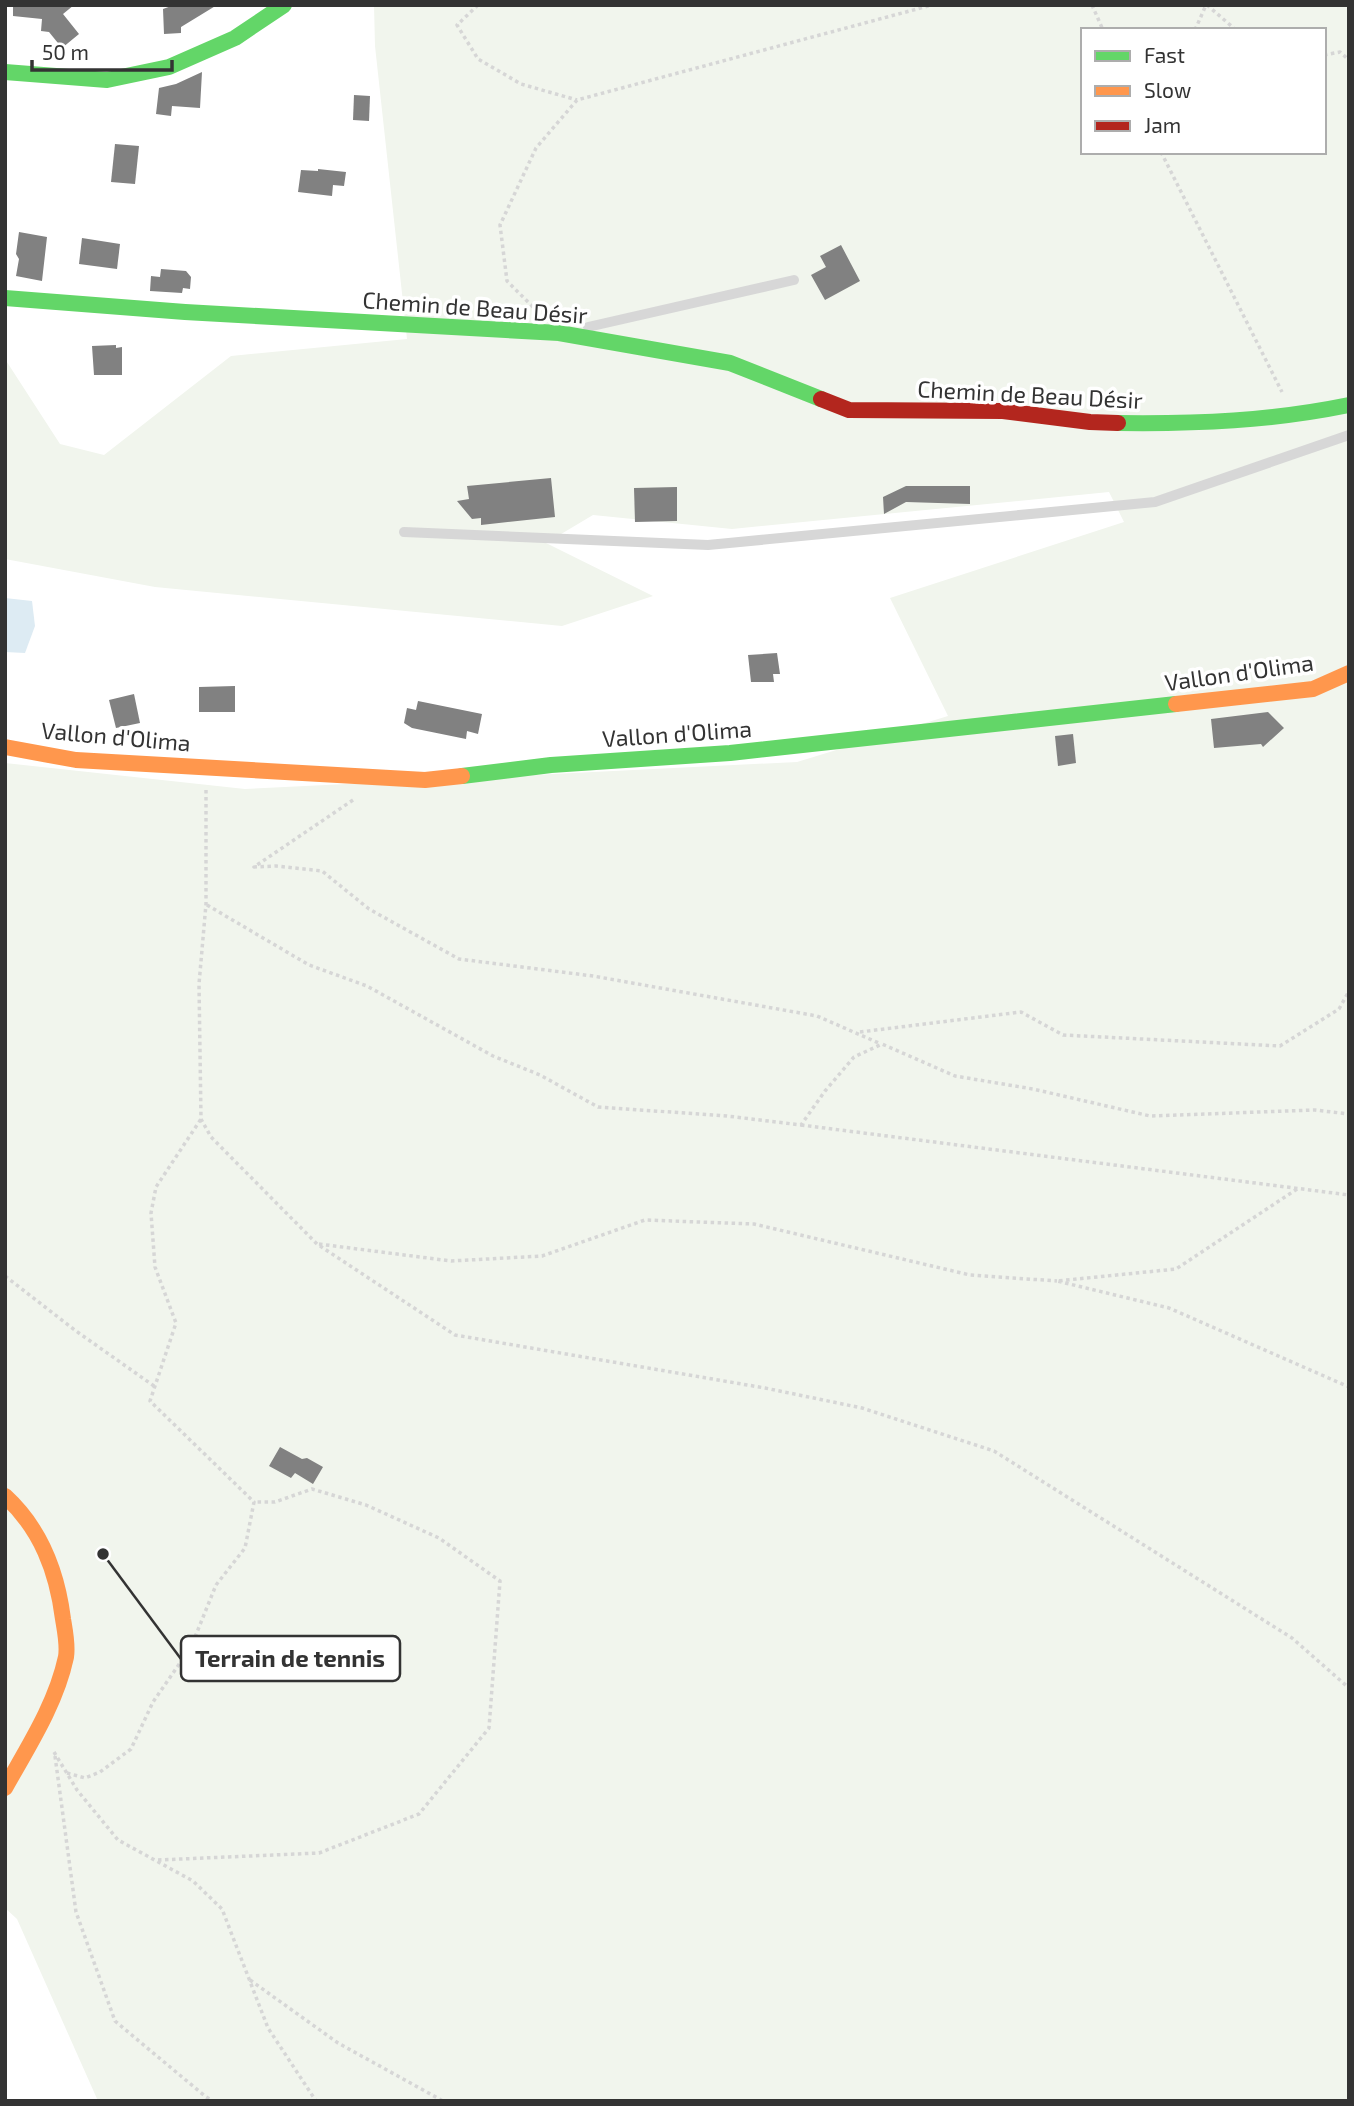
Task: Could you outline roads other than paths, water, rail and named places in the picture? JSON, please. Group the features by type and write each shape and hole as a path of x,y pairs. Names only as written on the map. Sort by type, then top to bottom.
{"street":[{"path":"5,72 107,80 169,66 234,38 284,5"},
{"name":"Chemin de Beau Désir","path":"5,298 186,312 559,333 730,363 849,410 1003,411 1090,422 1190,424 1294,416 1349,405"},
{"name":"Vallon d'Olima","path":"5,747 76,760 425,780 551,765 730,753 1312,689 1349,673"},
{"path":"5,1496 20,1508 47,1550 60,1590 67,1653 45,1716 5,1788"}],"lane":[{"path":"559,333 794,280"},
{"path":"404,532 708,545 1155,502 1349,435"}],"place":[{"name":"Terrain de tennis","path":"103,1554"}]}
